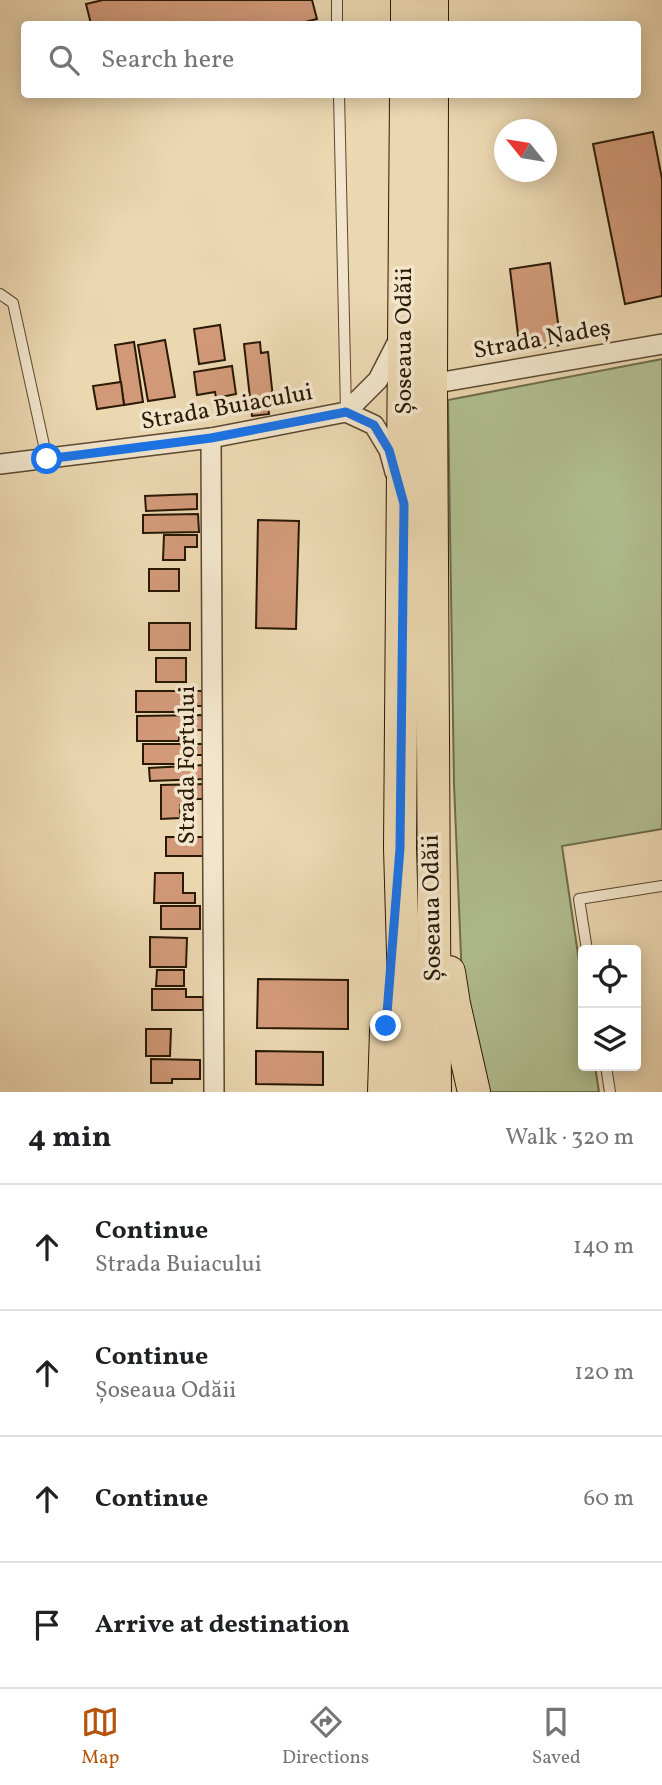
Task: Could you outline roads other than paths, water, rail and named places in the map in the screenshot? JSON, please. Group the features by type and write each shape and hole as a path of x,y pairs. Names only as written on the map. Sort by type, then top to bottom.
{"main road":[{"path":"407,0 407,21"},
{"path":"432,0 432,21"},
{"name":"Șoseaua Odăii","path":"406,98 400,848 407,1092"},
{"name":"Șoseaua Odăii","path":"432,98 430,384 435,1092"},
{"path":"432,845 454,1004 474,1092"},
{"path":"384,1092 386,1026 400,848"}],"street":[{"path":"346,412 379,380 405,325"},
{"name":"Strada Nadeș","path":"430,384 662,344"},
{"name":"Strada Buiacului","path":"0,464 211,438 346,412 374,425 389,450 404,504"},
{"name":"Strada Fortului","path":"211,438 215,1092"}],"lane":[{"path":"337,0 337,21"},
{"path":"339,98 346,412"},
{"path":"0,294 13,303 47,459"},
{"path":"586,945 579,899 662,886"},
{"path":"607,1071 610,1092"}]}
